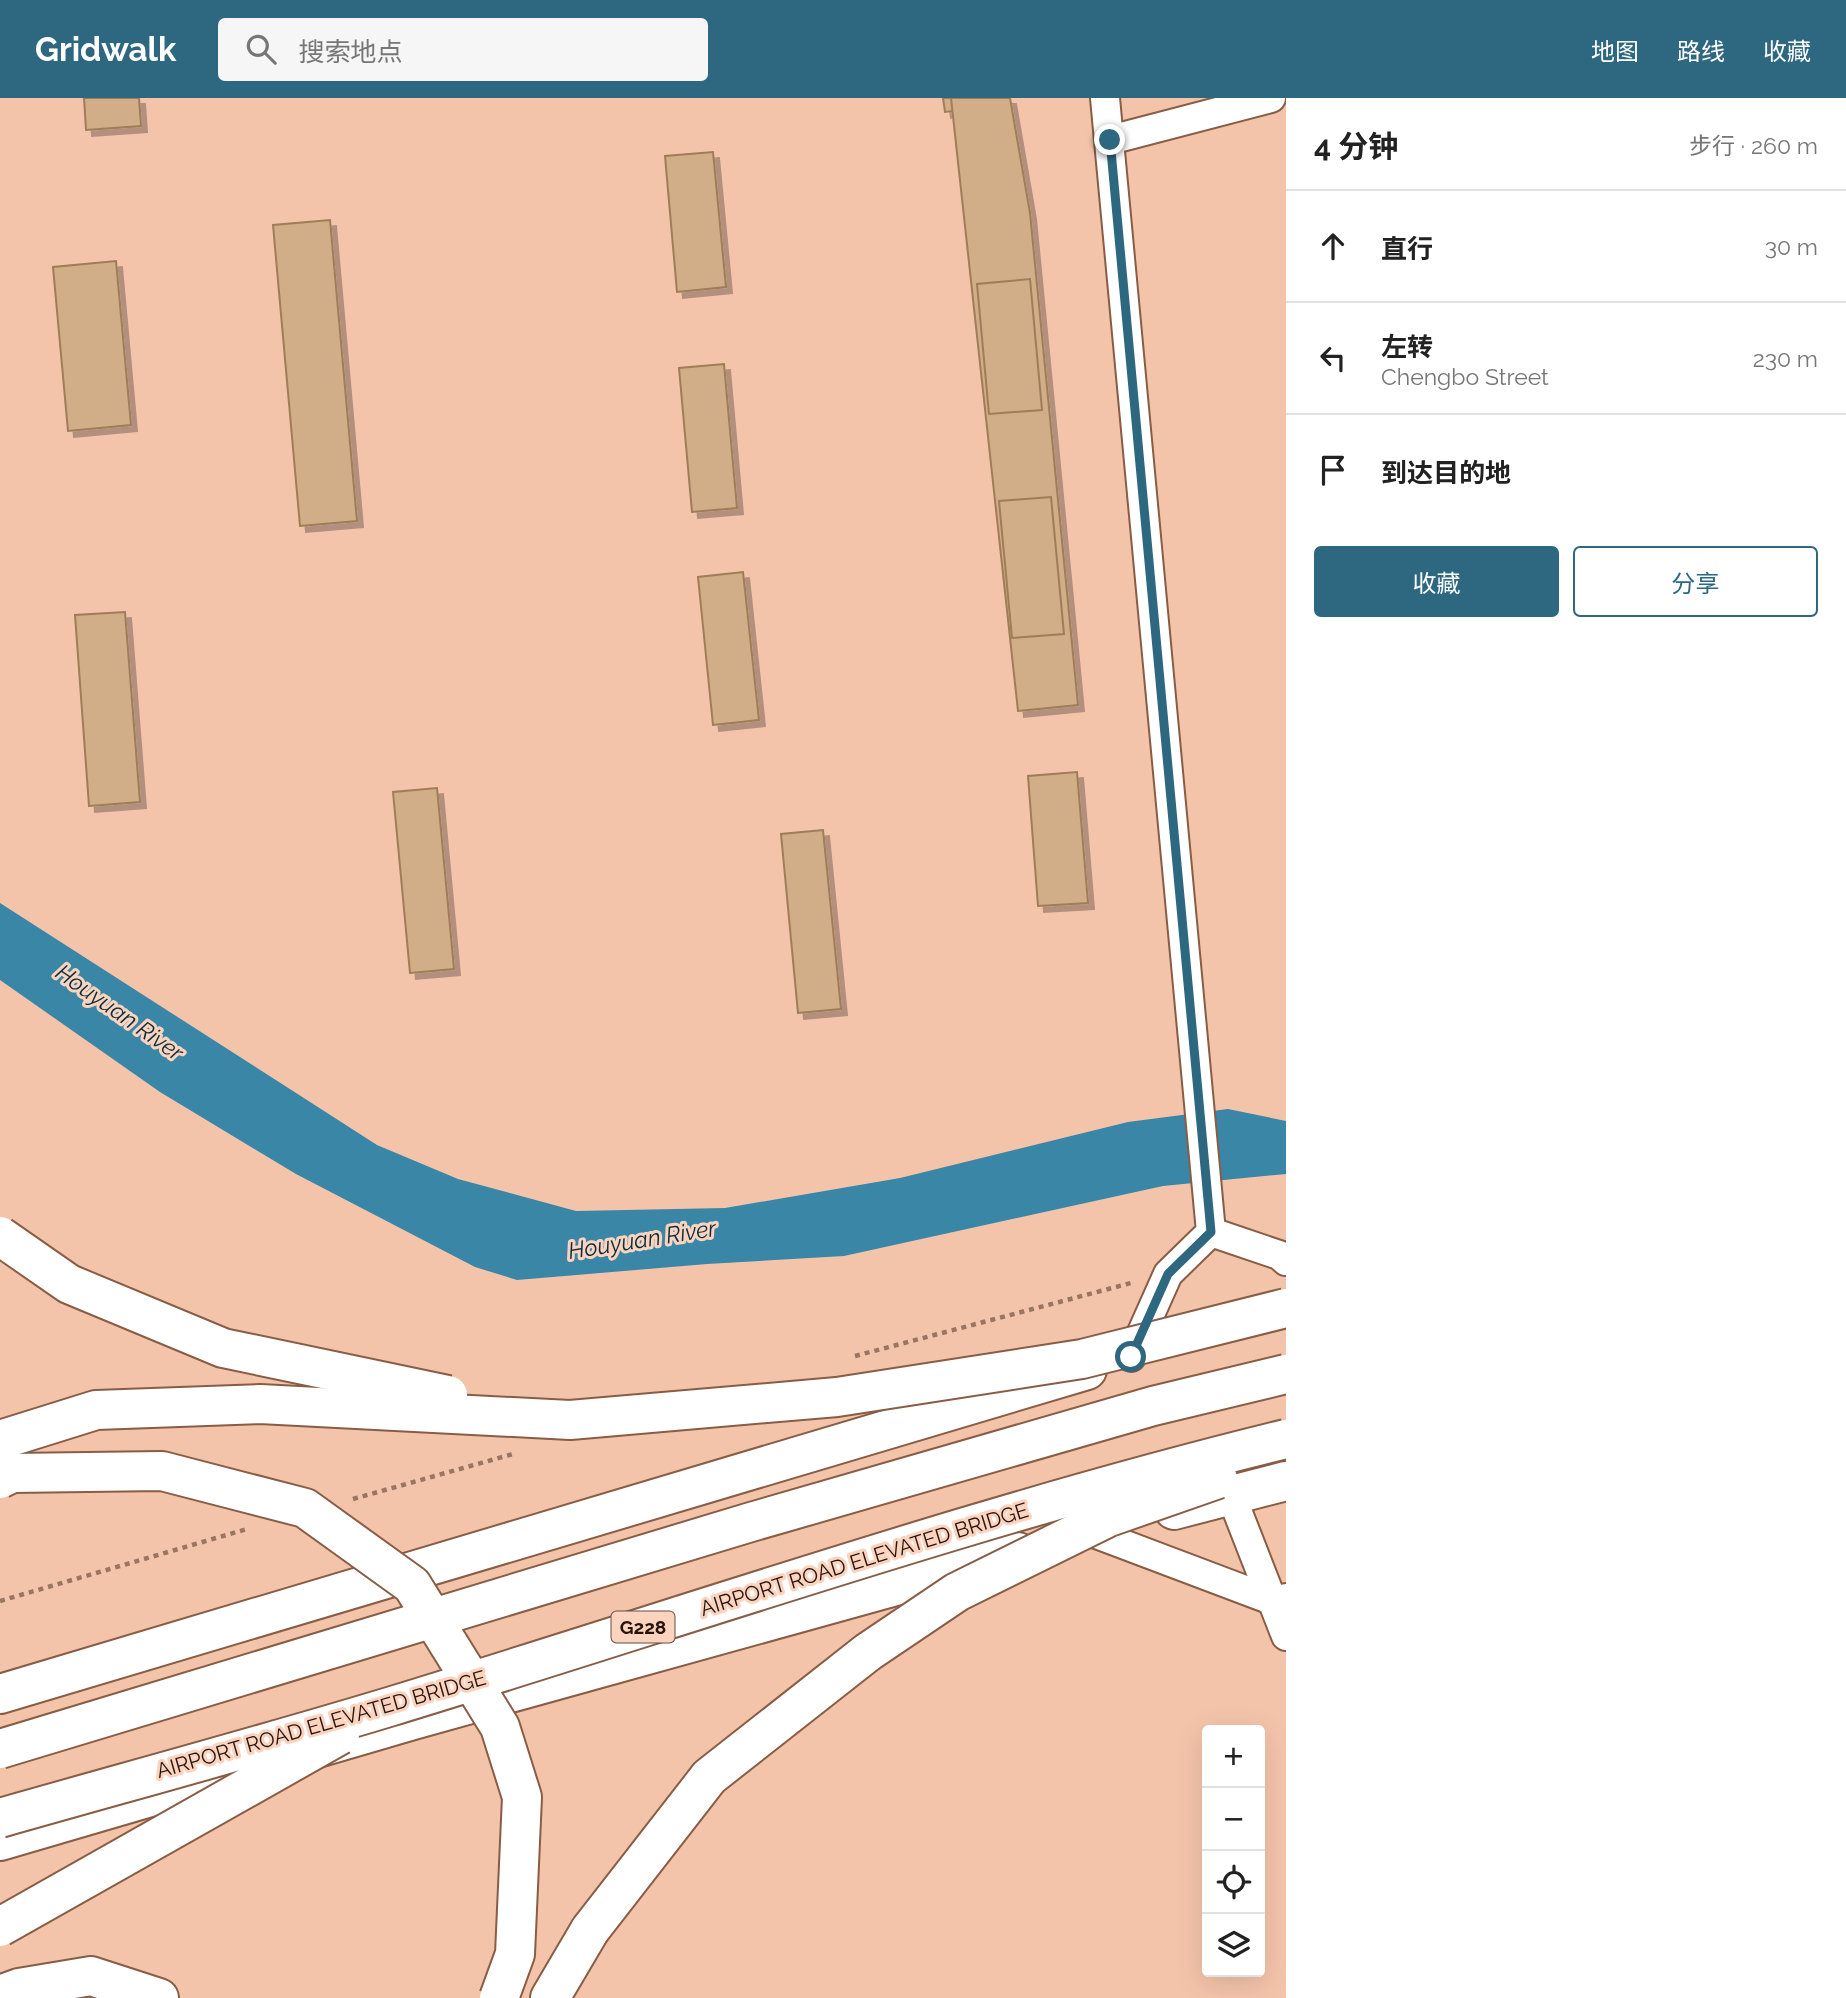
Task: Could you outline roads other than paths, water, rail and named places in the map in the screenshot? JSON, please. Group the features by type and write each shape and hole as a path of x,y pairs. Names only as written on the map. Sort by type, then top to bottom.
{"main road":[{"path":"0,1236 69,1284 223,1348 570,1420"},
{"path":"0,1440 96,1410 260,1404 570,1420 837,1397 1082,1359 1286,1308"},
{"path":"0,1694 1131,1357 1286,1320"},
{"path":"0,1749 764,1518 1153,1406 1286,1374"},
{"name":"AIRPORT ROAD ELEVATED BRIDGE","path":"3,1835 388,1707 841,1566 1174,1466 1286,1438"},
{"path":"550,1998 590,1930 709,1777 868,1652 957,1592 1109,1517 1286,1455"},
{"path":"0,1479 12,1473 162,1471 305,1508 412,1585 500,1727 522,1797 515,1954 499,1998"},
{"path":"3,1835 592,1669 1286,1481"},
{"path":"0,1927 225,1802 388,1707"},
{"path":"0,1995 19,1988 91,1976 159,1998"}],"street":[{"path":"1094,98 1110,140"},
{"path":"1105,98 1211,1228 1168,1274 1131,1357"},
{"path":"1110,140 1271,98"},
{"path":"1211,1228 1279,1255 1286,1261"},
{"path":"1231,1495 1280,1600 1286,1636"},
{"path":"1091,1532 1280,1600"}],"water":[{"name":"Houyuan River","path":"0,903 377,1145 458,1179 576,1211 725,1208 900,1178 1128,1122 1228,1109 1286,1121 1286,1174 1163,1186 844,1256 517,1280 475,1267 296,1174 160,1092 0,980"}]}
